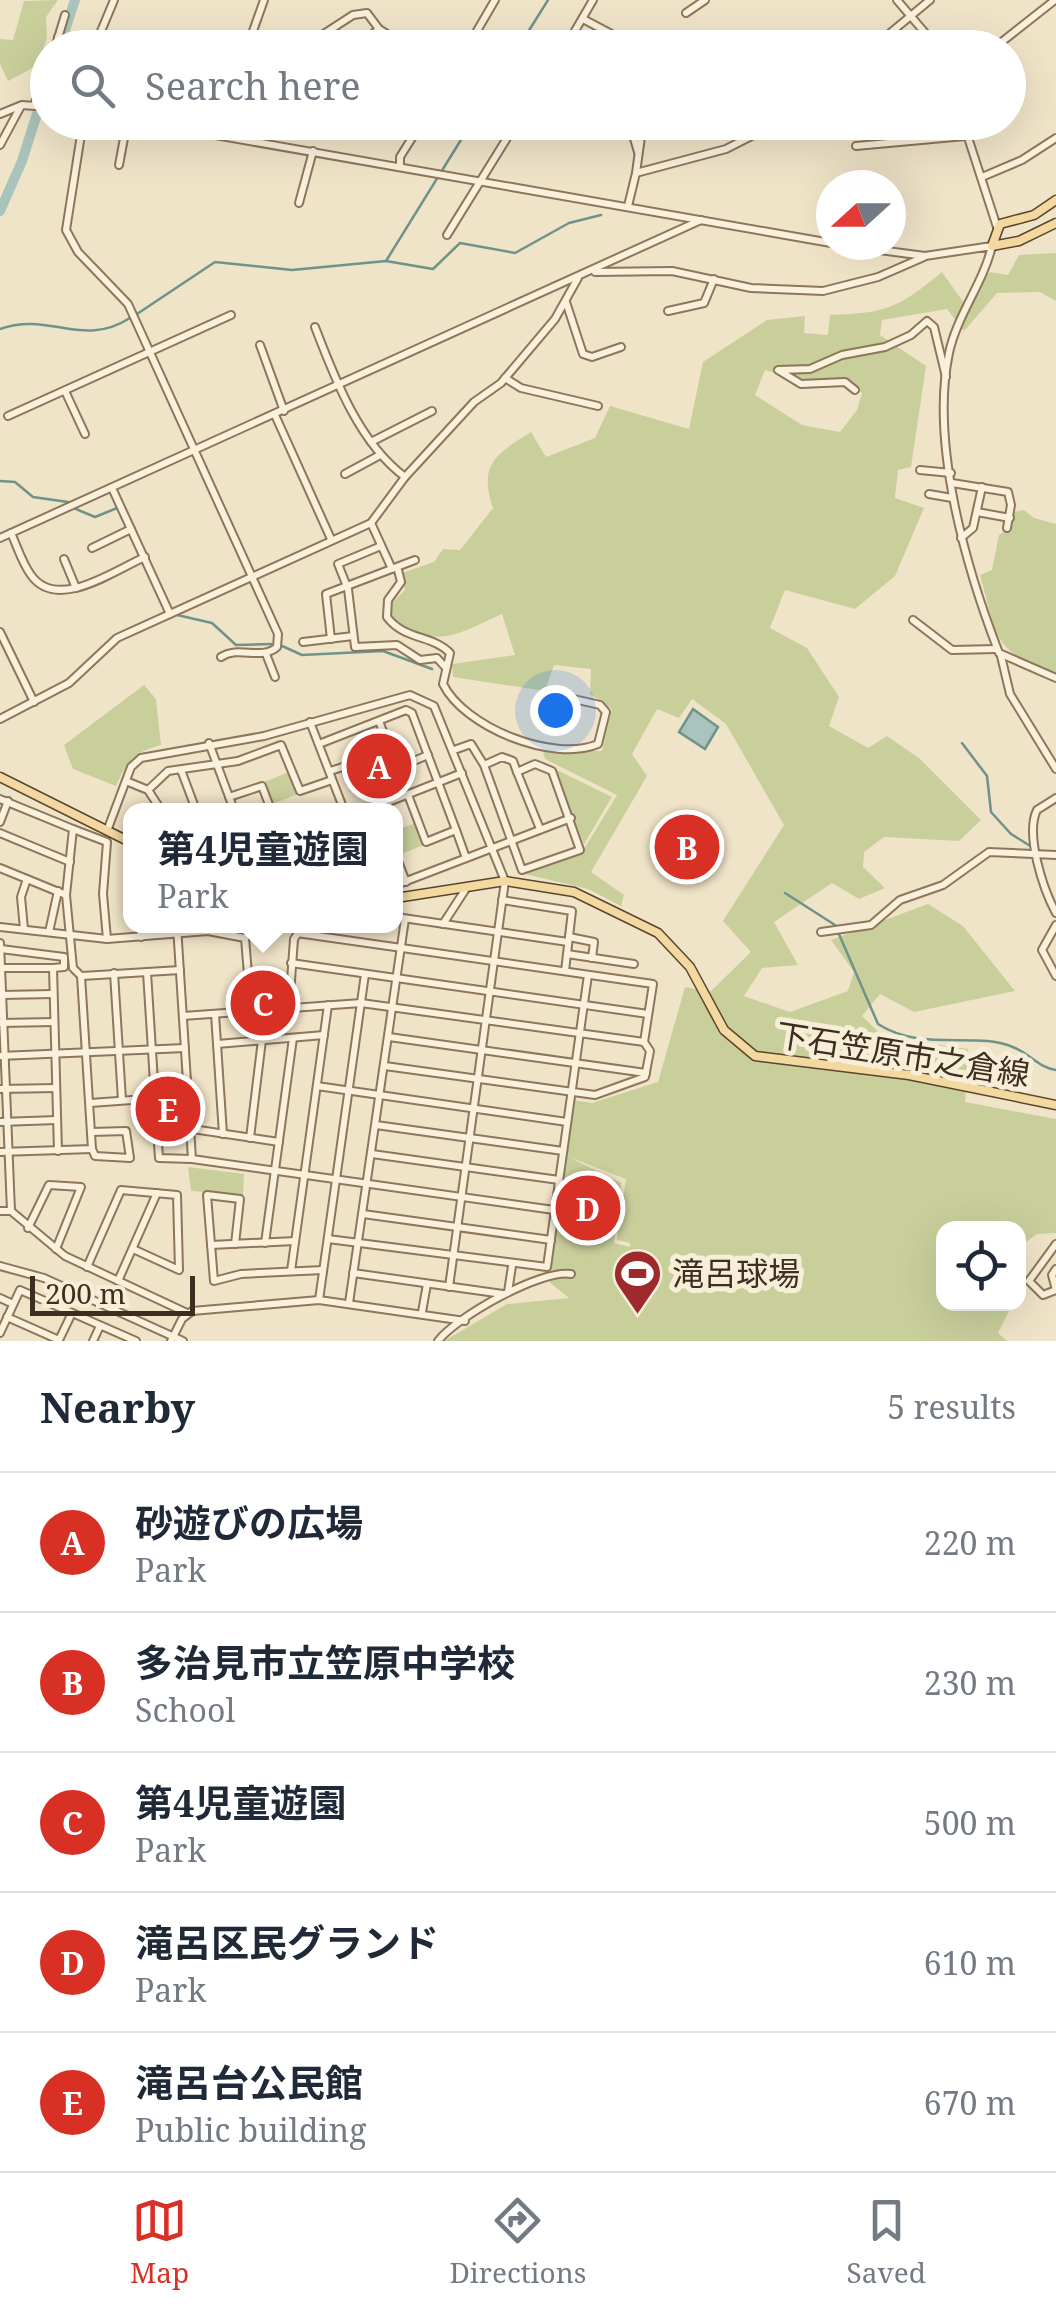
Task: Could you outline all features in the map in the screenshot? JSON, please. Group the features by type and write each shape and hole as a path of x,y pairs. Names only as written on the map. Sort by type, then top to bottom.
{"main road":[{"path":"1056,200 1034,216 997,227 992,246 1019,240 1056,223"},
{"path":"0,778 123,839"},
{"name":"下石笠原市之倉線","path":"403,897 505,881 574,892 658,933 690,967 724,1030 755,1056 908,1075 1056,1104"}],"street":[{"path":"103,30 114,0"},
{"path":"253,30 264,0"},
{"path":"478,30 495,0"},
{"path":"577,30 593,0"},
{"path":"686,13 705,0"},
{"path":"897,0 922,30"},
{"path":"894,30 930,0"},
{"path":"1017,30 1055,0"},
{"path":"330,30 353,15 366,13 382,30"},
{"path":"62,30 65,15"},
{"path":"584,20 603,30"},
{"path":"0,145 22,105"},
{"path":"0,114 30,105"},
{"path":"982,177 1022,160 1056,138"},
{"path":"80,140 66,230 78,252 128,304 278,634 277,647 266,654 230,651 221,657"},
{"path":"119,165 124,140"},
{"path":"254,140 480,184 816,240"},
{"path":"400,166 400,157 411,140"},
{"path":"447,235 506,140"},
{"path":"635,140 638,152"},
{"path":"628,206 640,140"},
{"path":"636,173 726,149 744,140"},
{"path":"856,146 921,140"},
{"path":"967,140 997,227"},
{"path":"299,203 314,150"},
{"path":"0,538 701,220"},
{"path":"906,254 924,256 992,246 978,290 950,348 943,419 952,498 1010,694 1056,769"},
{"path":"582,275 634,269 696,273 773,290 822,290 878,278 924,256"},
{"path":"0,719 87,670 117,638 371,523 405,478 474,402 505,378 566,302 582,275"},
{"path":"668,311 704,303 714,279"},
{"path":"566,302 584,354 592,357 622,348"},
{"path":"8,416 232,315"},
{"path":"854,390 845,382 801,384 778,370 810,369 842,355 885,347 900,342 927,321 934,327 947,378"},
{"path":"315,327 340,386 380,456 405,478"},
{"path":"260,345 284,411"},
{"path":"505,378 520,388 598,406"},
{"path":"65,391 85,434"},
{"path":"372,442 432,411"},
{"path":"275,415 331,539"},
{"path":"344,474 380,456"},
{"path":"920,470 951,474"},
{"path":"952,483 1008,492 1007,528"},
{"path":"961,538 972,530 982,487"},
{"path":"112,488 170,614"},
{"path":"929,494 952,498"},
{"path":"977,512 1010,518"},
{"path":"371,523 401,582 385,607 387,617 410,637 442,645 450,653 444,684 477,724 542,744 598,744 606,712 600,705 552,694"},
{"path":"92,548 131,529"},
{"path":"11,532 38,582 58,590 76,588 144,557"},
{"path":"382,546 338,564 348,589 354,648 396,645 420,660 437,658 446,668"},
{"path":"64,559 76,588"},
{"path":"331,639 326,594 348,589 416,560"},
{"path":"913,620 952,650 999,652 1056,678"},
{"path":"0,632 34,702"},
{"path":"303,642 353,636"},
{"path":"266,654 275,677"},
{"path":"106,832 126,781 141,758 264,736 410,695 434,706 505,881 449,1286"},
{"path":"319,744 406,710 412,713 466,858"},
{"path":"379,721 397,768 428,755"},
{"path":"310,722 339,803"},
{"path":"208,743 231,803"},
{"path":"454,750 471,744 484,765 522,870 580,850 552,771 535,764 517,772"},
{"path":"148,790 161,775 281,745 300,791 359,762 375,803"},
{"path":"484,765 502,756 513,761 540,829"},
{"path":"181,770 193,803"},
{"path":"387,803 462,774"},
{"path":"126,781 148,790 156,803"},
{"path":"229,798 262,786 268,803"},
{"path":"408,795 426,842 456,830"},
{"path":"1056,798 1037,810 1032,821 1039,879 1056,913"},
{"path":"0,822 4,800 107,842 103,894 106,940"},
{"path":"403,883 571,818"},
{"path":"49,932 70,862 73,829"},
{"path":"0,833 70,862"},
{"path":"821,932 871,925 900,900 943,885 989,852 1056,855"},
{"path":"0,868 62,893"},
{"path":"403,874 406,882"},
{"path":"24,929 21,897 28,879"},
{"path":"443,924 468,886"},
{"path":"62,893 73,968 81,976 92,1150 95,1156 129,1160 126,1131 92,1132"},
{"path":"502,900 572,911 564,971"},
{"path":"403,931 405,919 594,942 592,958"},
{"path":"1056,925 1042,950 1056,976"},
{"path":"0,927 106,940 162,933"},
{"path":"141,933 141,937"},
{"path":"177,933 192,1159"},
{"path":"214,933 245,938 251,1011"},
{"path":"289,1008 297,933 653,984 644,1042 650,1051 645,1077 595,1095 385,1066"},
{"path":"349,1303 403,933"},
{"path":"1,968 64,967 64,957 1,947 1,968 2,995 2,1056 4,1152 11,1210 56,1250 187,1313 319,1300 465,1321"},
{"path":"567,954 634,964"},
{"path":"291,963 648,1014"},
{"path":"53,968 58,1150"},
{"path":"81,976 180,970"},
{"path":"147,972 155,1098"},
{"path":"114,973 122,1100"},
{"path":"319,1300 365,974"},
{"path":"328,1239 512,1266 547,1267 588,975"},
{"path":"2,995 53,994"},
{"path":"183,1016 361,1003 644,1042"},
{"path":"291,1272 328,1005"},
{"path":"215,1014 223,1134"},
{"path":"2,1023 54,1022"},
{"path":"217,1044 324,1036"},
{"path":"388,1037 646,1073"},
{"path":"265,1243 294,1038"},
{"path":"250,1138 262,1040"},
{"path":"2,1056 185,1048"},
{"path":"317,1086 567,1122"},
{"path":"3,1089 56,1088"},
{"path":"90,1103 188,1096"},
{"path":"3,1122 57,1120"},
{"path":"376,1125 563,1151"},
{"path":"279,1142 190,1130 157,1130 158,1156 554,1210"},
{"path":"4,1152 92,1150"},
{"path":"372,1154 558,1180"},
{"path":"0,1181 10,1181"},
{"path":"28,1228 46,1188 81,1187 56,1250"},
{"path":"87,1266 121,1190 177,1194 181,1267 133,1249"},
{"path":"118,1281 157,1193"},
{"path":"234,1244 240,1199 207,1194 214,1281 241,1274 324,1270"},
{"path":"0,1211 11,1210"},
{"path":"363,1214 550,1240"},
{"path":"211,1245 294,1242"},
{"path":"1056,1244 1029,1281 1043,1295 1056,1290 1056,1269"},
{"path":"0,1266 44,1278 183,1341"},
{"path":"506,1293 512,1266"},
{"path":"353,1273 506,1293"},
{"path":"438,1341 506,1293 556,1274 571,1274"},
{"path":"422,1312 426,1284"},
{"path":"0,1334 20,1290 136,1341"},
{"path":"0,1298 13,1304"},
{"path":"7,1317 59,1340 72,1313"},
{"path":"172,1338 187,1313"},
{"path":"93,1341 100,1326"}],"green space":[{"path":"58,0 46,17 47,30 30,30 30,69 8,81 0,64 0,39 13,40 24,1"},
{"path":"1056,253 1056,301 1040,292 997,293 964,331 947,309 882,320 880,335 926,366 911,467 898,470 895,498 924,508 895,576 855,609 785,590 770,628 807,648 839,697 829,726 868,748 887,736 919,758 981,820 959,841 884,837 864,852 863,867 885,888 859,899 832,883 774,922 798,965 762,968 744,996 790,1012 848,991 854,972 831,940 928,904 963,926 1015,991 914,1012 880,994 862,1016 884,1037 968,1049 965,1102 1056,1119 1056,1233 1037,1234 1026,1242 1026,1221 936,1221 936,1311 1009,1311 998,1333 1007,1341 444,1341 507,1304 569,1298 548,1281 572,1100 592,1103 658,1082 685,987 710,992 751,952 723,921 784,825 726,724 692,699 679,718 657,709 632,754 647,776 591,872 624,895 621,906 588,889 525,874 581,854 617,795 545,759 543,750 602,751 612,709 590,694 591,669 554,665 545,691 453,677 452,664 515,655 502,614 447,636 407,630 391,621 389,606 405,590 402,573 434,562 443,549 460,550 493,508 488,481 493,462 531,432 546,457 595,438 610,406 689,429 703,362 767,320 805,316 804,333 828,335 830,315 891,306 942,272 964,303 990,272 1008,275 1019,255","holes":["765,370 803,381 847,379 862,393 857,410 840,432 802,425 755,395","569,1157 626,1179 617,1240 630,1243 630,1247 614,1243 621,1183"]},
{"path":"1024,510 1034,518 1056,524 1056,673 1019,657 1000,639 980,575 992,570 999,535 1007,530 1014,512"},
{"path":"144,685 156,699 161,745 132,759 116,786 73,769 64,745"},
{"path":"387,749 396,772 370,782 361,759"},
{"path":"553,768 612,797 584,844"},
{"path":"289,772 298,794 272,803 264,782"},
{"path":"416,823 424,845 403,853 403,828"},
{"path":"188,1167 244,1174 243,1195 191,1191"}],"water":[{"path":"693,709 718,727 705,749 679,732"}],"waterway":[{"path":"65,30 75,0"},
{"path":"529,30 548,0"},
{"path":"0,211 30,136"},
{"path":"386,261 461,140"},
{"path":"137,314 215,262 292,270 386,261 433,269 460,243 515,253 569,223 601,215"},
{"path":"0,329 35,324 96,330 130,318"},
{"path":"0,481 15,482 33,497 68,502"},
{"path":"76,509 95,517 117,508"},
{"path":"177,615 212,623 236,645 271,644"},
{"path":"280,645 302,655 383,651 432,669"},
{"path":"962,743 987,776 991,812 1011,834 1032,847"},
{"path":"1040,857 1043,874"},
{"path":"785,893 835,925 878,1024 895,1033 931,1040 1000,1043 1056,1070"}],"place":[{"name":"砂遊びの広場","path":"379,766"},
{"name":"多治見市立笠原中学校","path":"687,847"},
{"name":"第4児童遊園","path":"263,1003"},
{"name":"滝呂台公民館","path":"168,1109"},
{"name":"滝呂区民グランド","path":"588,1208"},
{"name":"滝呂球場","path":"637,1316"}]}
